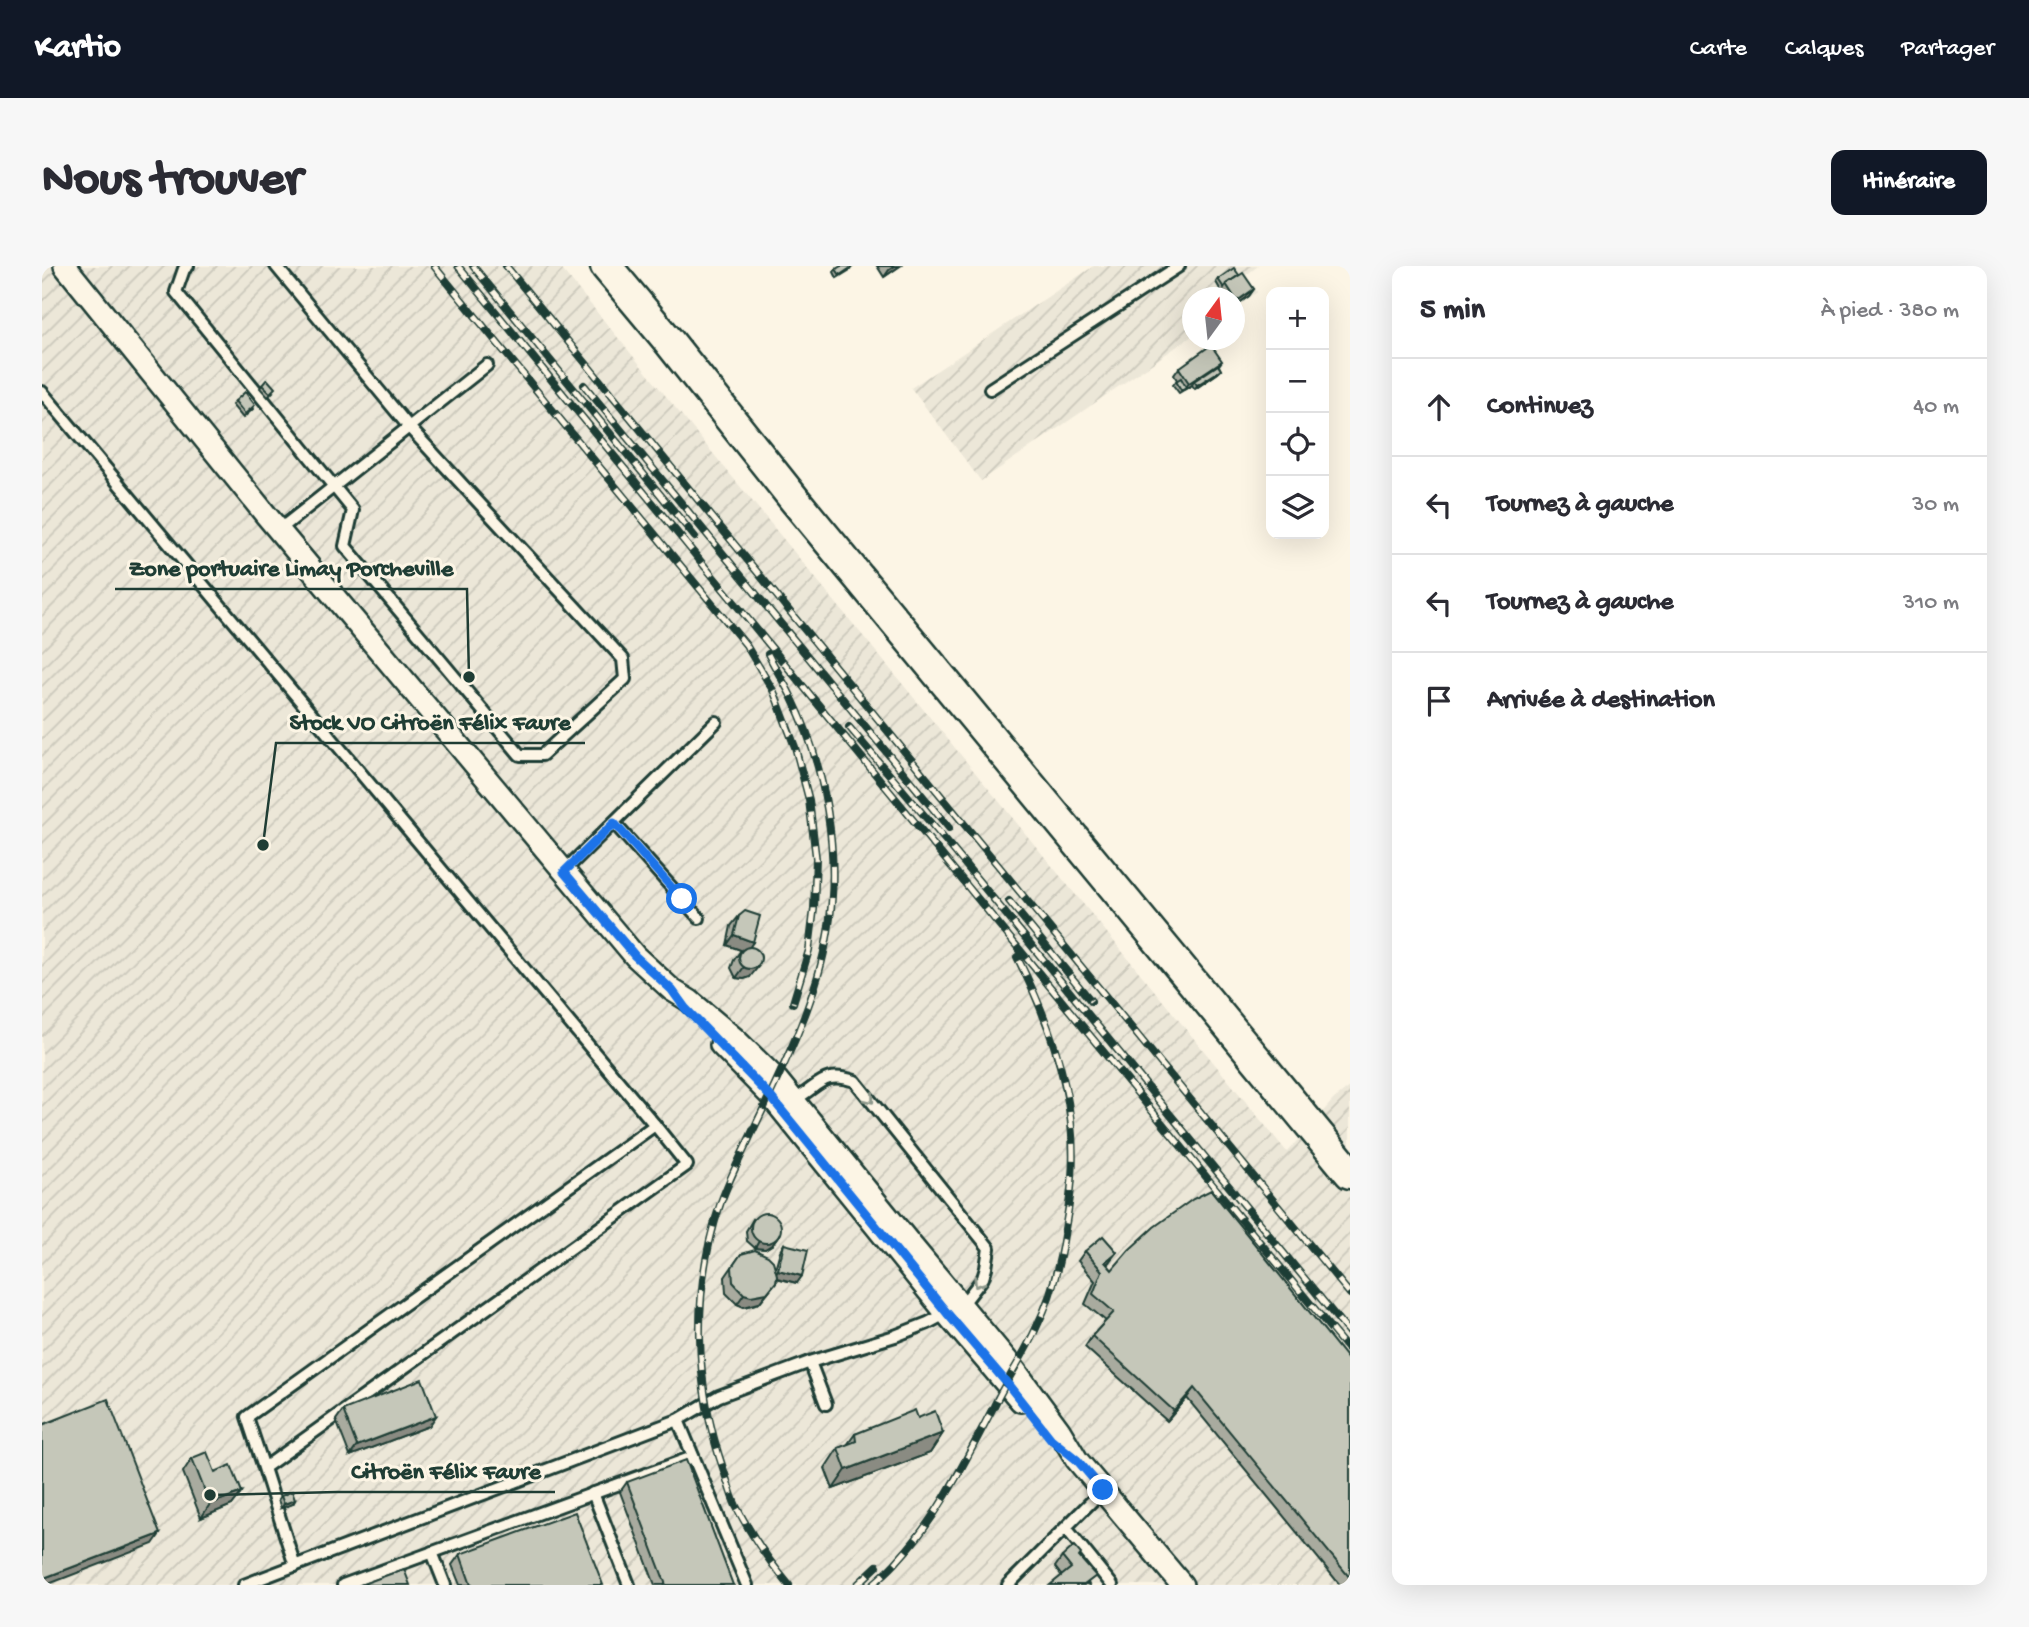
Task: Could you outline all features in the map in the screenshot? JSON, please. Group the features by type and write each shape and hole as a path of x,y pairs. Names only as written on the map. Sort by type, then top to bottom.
{"main road":[{"path":"607,266 794,499 1350,1173"}],"street":[{"path":"65,266 279,530 635,956 672,990 690,1001 735,1039 777,1080 911,1245 955,1309"},
{"path":"672,990 685,1008 770,1096 955,1309 1039,1401 1077,1460 1182,1585"}],"lane":[{"path":"188,266 184,269 176,292 353,510 345,546 520,755 541,755 625,679 623,659 409,427 276,266"},
{"path":"990,389 1180,266"},
{"path":"279,530 487,365"},
{"path":"42,392 687,1165 264,1468"},
{"path":"564,872 716,722"},
{"path":"614,823 699,918"},
{"path":"244,1585 678,1420 719,1396 810,1362 895,1336 955,1309 983,1278 989,1248 855,1081 844,1077 826,1077 794,1100"},
{"path":"295,1566 247,1417 655,1125"},
{"path":"810,1362 826,1404"},
{"path":"678,1420 747,1585"},
{"path":"342,1585 693,1457"},
{"path":"1008,1585 1103,1490"},
{"path":"593,1493 629,1585"},
{"path":"1066,1528 1112,1585"},
{"path":"432,1552 445,1585"}],"shaded area":[{"path":"42,266 559,266 1287,1152 1334,1099 1350,1087 1350,1585 42,1585"},
{"path":"1094,266 1258,266 1246,275 1257,292 1245,301 1245,287 1182,287 1182,343 981,481 911,388"}],"building":[{"path":"841,266 852,267 840,275 836,269"},
{"path":"1234,268 1239,275 1224,287 1218,279"},
{"path":"1243,273 1254,289 1245,295 1245,287 1228,287 1226,284"},
{"path":"1204,350 1214,350 1222,361 1189,383 1179,368"},
{"path":"1218,365 1221,370 1197,385 1194,381"},
{"path":"1181,378 1186,387 1181,390 1176,381"},
{"path":"267,379 275,388 270,393 262,385"},
{"path":"245,392 255,405 245,414 235,401"},
{"path":"745,911 760,916 753,942 734,935 739,916"},
{"path":"750,947 758,950 761,958 758,966 750,969 742,966 739,958 742,950"},
{"path":"1211,1190 1350,1362 1350,1578 1194,1388 1174,1411 1092,1336 1114,1312 1093,1294 1102,1271 1085,1251 1103,1236 1117,1252 1105,1262 1112,1270 1154,1227 1193,1199"},
{"path":"766,1213 772,1214 780,1222 780,1234 772,1242 766,1243 760,1242 752,1234 751,1228 752,1222 760,1214"},
{"path":"784,1244 808,1250 802,1276 778,1270"},
{"path":"755,1250 773,1261 777,1275 776,1282 767,1293 751,1296 744,1294 733,1282 732,1267 741,1254"},
{"path":"422,1379 436,1416 357,1446 343,1410"},
{"path":"108,1399 160,1534 44,1578 42,1425"},
{"path":"915,1410 918,1418 935,1411 943,1433 846,1470 838,1448 856,1441 855,1434"},
{"path":"207,1452 215,1472 231,1465 242,1492 210,1504 192,1458"},
{"path":"686,1460 733,1585 666,1585 627,1482"},
{"path":"292,1491 295,1500 284,1504 281,1496"},
{"path":"575,1512 603,1585 471,1585 460,1554"},
{"path":"1074,1546 1081,1554 1079,1557 1096,1576 1084,1585 1050,1585 1071,1568 1062,1557"},
{"path":"404,1569 410,1585 360,1585"}],"railway":[{"path":"434,266 746,645 774,692 795,747 809,800 816,858 809,950 793,1003"},
{"path":"458,266 1350,1352"},
{"path":"473,266 695,537"},
{"path":"506,266 1350,1294"},
{"path":"584,385 949,828"},
{"path":"768,654 803,723 822,781 831,842 832,902 822,959 806,1012 721,1202 705,1268 700,1337 707,1405 714,1439 733,1498 754,1537 789,1585"},
{"path":"849,727 946,841 1350,1334"},
{"path":"1009,901 1091,1001"},
{"path":"872,1585 914,1542 951,1486 1032,1336 1047,1303 1058,1266 1072,1183 1071,1120 1060,1063 1041,1009 1017,957"},
{"path":"857,1585 877,1566"}],"place":[{"name":"Zone portuaire Limay Porcheville","path":"469,677"},
{"name":"Stock VO Citroën Félix Faure","path":"263,845"},
{"name":"Citroën Félix Faure","path":"210,1495"}],"route":[{"path":"682,899 614,823 564,872 635,956 672,990 685,1008 770,1096 1051,1439 1077,1460 1103,1490"}]}
